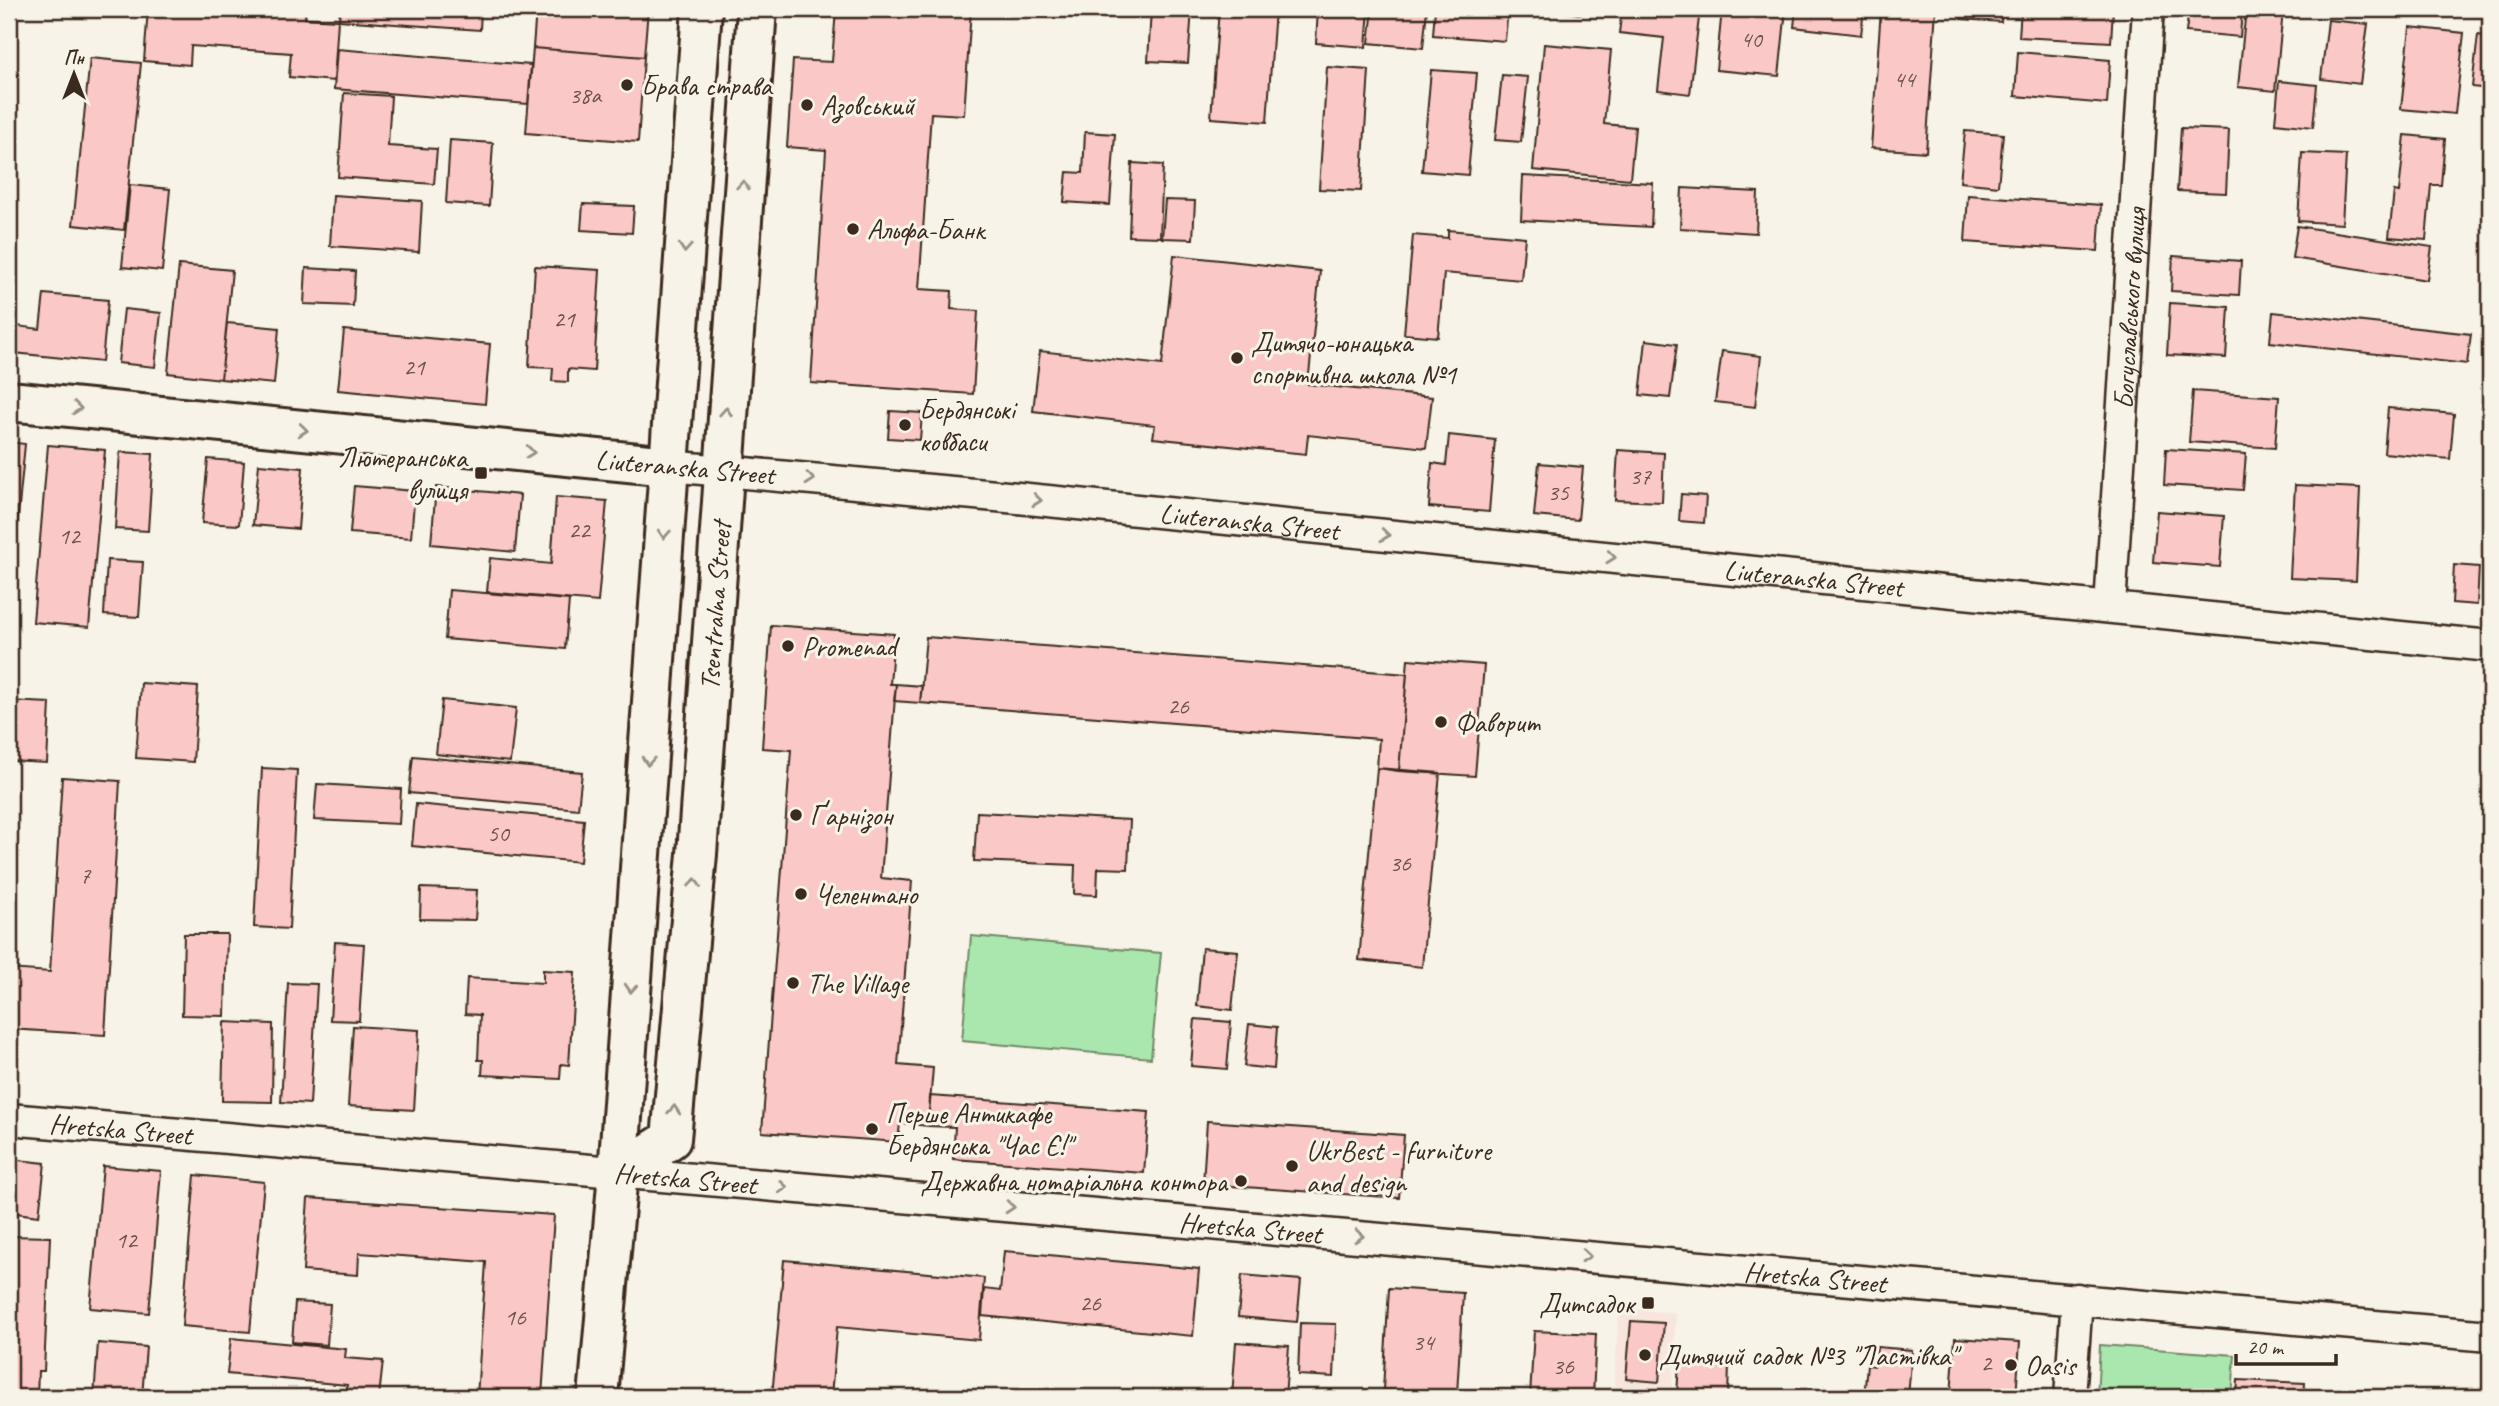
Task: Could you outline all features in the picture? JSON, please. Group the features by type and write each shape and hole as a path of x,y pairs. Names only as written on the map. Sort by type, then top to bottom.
{"main road":[{"name":"Tsentralna Street","path":"598,1397 618,1173 702,9"},
{"name":"Tsentralna Street","path":"618,1173 671,1139 697,854 722,471 757,9"},
{"name":"Liuteranska Street","path":"9,401 669,466"}],"street":[{"name":"Богуславського вулиця","path":"2110,607 2148,9"},
{"name":"Liuteranska Street","path":"669,466 2490,646"},
{"name":"Hretska Street","path":"9,1119 2490,1336"},
{"path":"2070,1397 2077,1299"}],"shaded area":[{"name":"Дитячий садок №3 \"Ластівка\"","path":"1619,1308 1676,1313 1672,1397 1613,1397"}],"green space":[{"path":"971,936 1161,953 1151,1058 962,1041"},
{"path":"2100,1345 2235,1355 2232,1397 2097,1397"}],"building":[{"path":"148,9 306,9 305,18 338,20 334,81 289,77 291,53 191,46 190,65 144,61"},
{"path":"340,9 481,9 480,30 339,20"},
{"path":"536,9 648,9 644,57 533,48"},
{"path":"836,9 971,9 964,115 931,113 919,289 952,291 951,309 978,311 973,394 811,383 826,150 787,147 793,60 832,62"},
{"path":"1093,9 1135,9 1135,13"},
{"path":"1151,9 1192,9 1188,63 1148,61"},
{"path":"1219,9 1275,9 1267,122 1211,118"},
{"path":"1318,9 1369,9 1366,47 1316,43"},
{"path":"1373,9 1427,9 1423,48 1369,43"},
{"path":"1435,9 1508,9 1505,41 1433,35"},
{"path":"1540,9 1581,9 1581,14"},
{"path":"1622,9 1700,9 1690,94 1658,90 1664,38 1619,33"},
{"path":"1722,9 1786,9 1779,76 1716,70"},
{"path":"1796,9 1864,9 1861,35 1794,27"},
{"path":"1881,9 1936,9 1926,152 1871,148"},
{"path":"1962,9 2002,9 2001,22 1961,19"},
{"path":"2021,9 2113,9 2111,42 2019,37"},
{"path":"2189,9 2242,9 2240,37 2186,32"},
{"path":"2246,9 2283,11 2275,91 2238,87"},
{"path":"2328,20 2368,24 2360,84 2321,79"},
{"path":"2410,27 2464,33 2455,114 2401,109"},
{"path":"2478,35 2490,37 2490,89 2472,87"},
{"path":"1544,44 1611,50 1604,124 1635,127 1630,179 1533,170"},
{"path":"533,48 644,57 638,142 526,133"},
{"path":"337,49 531,65 528,104 334,89"},
{"path":"2018,52 2110,60 2107,104 2015,96"},
{"path":"90,58 141,63 124,230 73,225"},
{"path":"1327,67 1369,70 1361,191 1319,189"},
{"path":"1431,70 1477,73 1468,175 1422,171"},
{"path":"1502,75 1528,77 1521,142 1495,140"},
{"path":"2279,81 2317,85 2313,127 2275,123"},
{"path":"344,93 391,96 388,146 437,149 434,184 338,177"},
{"path":"2181,128 2229,130 2226,193 2177,191"},
{"path":"1965,131 2003,134 1998,186 1960,182"},
{"path":"1085,132 1115,134 1110,205 1064,202 1067,172 1083,173"},
{"path":"2405,135 2445,139 2441,185 2431,185 2426,240 2389,237 2394,191 2399,192"},
{"path":"450,140 493,143 489,206 446,203"},
{"path":"2302,153 2346,155 2342,224 2298,221"},
{"path":"1132,163 1163,165 1160,237 1129,236"},
{"path":"1523,176 1653,183 1651,227 1521,220"},
{"path":"130,185 170,189 162,271 122,267"},
{"path":"1682,188 1758,192 1756,233 1680,228"},
{"path":"333,195 422,201 419,252 330,246"},
{"path":"1968,195 2101,205 2098,251 1965,242"},
{"path":"1165,200 1195,201 1193,239 1162,238"},
{"path":"583,204 634,206 632,233 581,230"},
{"path":"2297,226 2432,247 2427,280 2292,258"},
{"path":"1448,230 1525,237 1521,280 1444,273 1438,337 1404,334 1413,235 1448,238"},
{"name":"Дитячо-юнацька спортивна школа №1","path":"1174,255 1320,271 1308,384 1432,397 1426,448 1308,435 1306,454 1153,438 1155,425 1033,411 1040,351 1162,365"},
{"path":"2173,256 2241,261 2239,295 2171,291"},
{"path":"179,265 232,270 221,379 168,373"},
{"path":"535,266 600,270 594,371 568,369 568,382 552,381 553,368 529,367"},
{"path":"306,268 355,271 353,306 304,304"},
{"path":"44,294 108,300 102,362 14,353 17,326 40,329"},
{"path":"2170,303 2229,307 2226,358 2167,355"},
{"path":"124,309 161,313 155,367 118,363"},
{"path":"2273,312 2471,334 2467,364 2270,342"},
{"path":"227,323 279,328 274,384 221,379"},
{"path":"344,330 490,344 485,404 338,390"},
{"path":"1646,340 1677,344 1670,398 1640,395"},
{"path":"1722,351 1761,356 1755,407 1715,402"},
{"path":"2193,391 2279,397 2275,448 2189,442"},
{"path":"2388,408 2454,414 2450,459 2384,453"},
{"name":"Бердянські ковбаси","path":"890,411 922,413 920,440 888,438"},
{"path":"1449,435 1495,440 1489,512 1429,507 1432,463 1446,465"},
{"path":"9,442 25,444 11,590 9,589"},
{"path":"48,445 105,450 89,627 33,622"},
{"path":"2166,449 2246,454 2243,490 2164,485"},
{"path":"1618,450 1664,453 1662,502 1615,500"},
{"path":"120,452 153,454 148,531 115,529"},
{"path":"208,459 244,462 239,525 202,523"},
{"path":"1539,463 1583,467 1578,520 1534,516"},
{"path":"259,464 303,468 298,529 253,525"},
{"path":"2295,485 2360,488 2356,581 2290,578"},
{"path":"354,486 415,491 411,538 350,533"},
{"path":"436,487 520,495 515,552 431,544"},
{"path":"1681,494 1706,496 1704,523 1679,521"},
{"path":"556,497 607,501 598,602 487,592 490,558 551,564"},
{"path":"2157,511 2224,516 2220,567 2153,562"},
{"path":"107,560 143,562 139,617 104,615"},
{"path":"2454,565 2479,567 2477,605 2452,603"},
{"path":"449,590 569,600 565,649 445,639"},
{"path":"9,618 13,618 13,655 9,655"},
{"path":"771,625 894,634 890,684 896,684 881,878 912,881 898,1065 933,1068 928,1126 900,1123 898,1142 762,1132 791,750 762,748"},
{"path":"926,637 1407,674 1399,771 1377,768 1379,739 920,703"},
{"name":"Фаворит","path":"1408,659 1484,665 1475,776 1399,771"},
{"path":"141,683 198,687 193,762 136,758"},
{"path":"896,684 922,686 920,703 894,701"},
{"path":"442,700 516,708 510,762 436,754"},
{"path":"9,701 50,703 47,763 9,761"},
{"path":"413,756 582,772 578,809 409,793"},
{"path":"262,768 297,770 289,929 254,927"},
{"path":"1377,768 1440,773 1422,967 1359,960"},
{"path":"62,777 120,781 105,1035 9,1029 9,969 50,972"},
{"path":"317,784 401,789 399,824 314,820"},
{"path":"416,804 584,820 580,862 412,846"},
{"path":"977,812 1130,820 1128,869 1098,868 1097,895 1074,894 1075,865 974,861"},
{"path":"421,888 477,890 475,920 420,919"},
{"path":"184,934 227,934 225,1016 182,1015"},
{"path":"335,942 364,944 359,1021 330,1020"},
{"path":"1202,948 1238,951 1232,1010 1197,1006"},
{"path":"543,970 575,972 569,1065 561,1064 560,1079 482,1075 483,1060 478,1060 480,1015 465,1014 467,978 543,983"},
{"path":"288,983 317,984 310,1104 281,1102"},
{"path":"1195,1019 1231,1022 1227,1069 1191,1066"},
{"path":"224,1022 273,1024 272,1102 222,1101"},
{"path":"1249,1024 1277,1027 1274,1069 1244,1066"},
{"path":"353,1026 419,1030 414,1110 348,1106"},
{"path":"930,1096 1149,1112 1144,1173 953,1159 955,1127 928,1126"},
{"path":"1207,1121 1404,1135 1399,1198 1203,1184"},
{"path":"9,1159 45,1163 39,1216 9,1212"},
{"path":"103,1166 161,1171 149,1313 90,1308"},
{"path":"195,1175 264,1182 250,1332 182,1326"},
{"path":"308,1198 554,1215 542,1397 477,1397 486,1262 359,1253 358,1275 303,1271"},
{"path":"9,1236 50,1237 44,1371 38,1371 37,1397 9,1397"},
{"path":"1004,1251 1199,1269 1193,1336 982,1316 984,1289 1000,1291"},
{"path":"784,1260 984,1278 979,1340 837,1327 831,1397 772,1397"},
{"path":"1242,1275 1301,1280 1297,1322 1238,1317"},
{"path":"1389,1288 1463,1293 1457,1394 1383,1390"},
{"path":"295,1302 330,1304 327,1345 292,1342"},
{"path":"1631,1321 1664,1323 1659,1382 1626,1379"},
{"path":"1300,1323 1336,1324 1334,1377 1298,1375"},
{"path":"1534,1331 1596,1334 1593,1397 1530,1397"},
{"path":"231,1338 346,1349 345,1358 383,1361 379,1397 346,1397 347,1385 227,1374"},
{"path":"1955,1338 2020,1342 2016,1397 1951,1397"},
{"path":"1236,1342 1289,1346 1285,1397 1232,1397"},
{"path":"98,1343 146,1347 142,1397 94,1397"},
{"path":"1877,1347 1912,1350 1908,1397 1864,1397 1867,1365 1875,1366"},
{"path":"1679,1361 1729,1364 1728,1397 1677,1397"},
{"path":"2238,1380 2305,1383 2304,1397 2237,1397"}],"place":[{"name":"Брава страва","path":"627,85"},
{"name":"Азовський","path":"807,105"},
{"name":"Альфа-Банк","path":"853,229"},
{"name":"Дитячо-юнацька спортивна школа №1","path":"1237,358"},
{"name":"Бердянські ковбаси","path":"905,425"},
{"name":"Лютеранська вулиця","path":"481,473"},
{"name":"Promenad","path":"788,646"},
{"name":"Фаворит","path":"1441,722"},
{"name":"Ґарнізон","path":"796,815"},
{"name":"Челентано","path":"801,894"},
{"name":"The Village","path":"793,983"},
{"name":"Перше Антикафе Бердянська \"Час Є!\"","path":"872,1129"},
{"name":"UkrBest - furniture and design","path":"1292,1166"},
{"name":"Державна нотаріальна контора","path":"1241,1181"},
{"name":"Дитсадок","path":"1648,1303"},
{"name":"Дитячий садок №3 \"Ластівка\"","path":"1645,1355"},
{"name":"Oasis","path":"2011,1365"}]}
